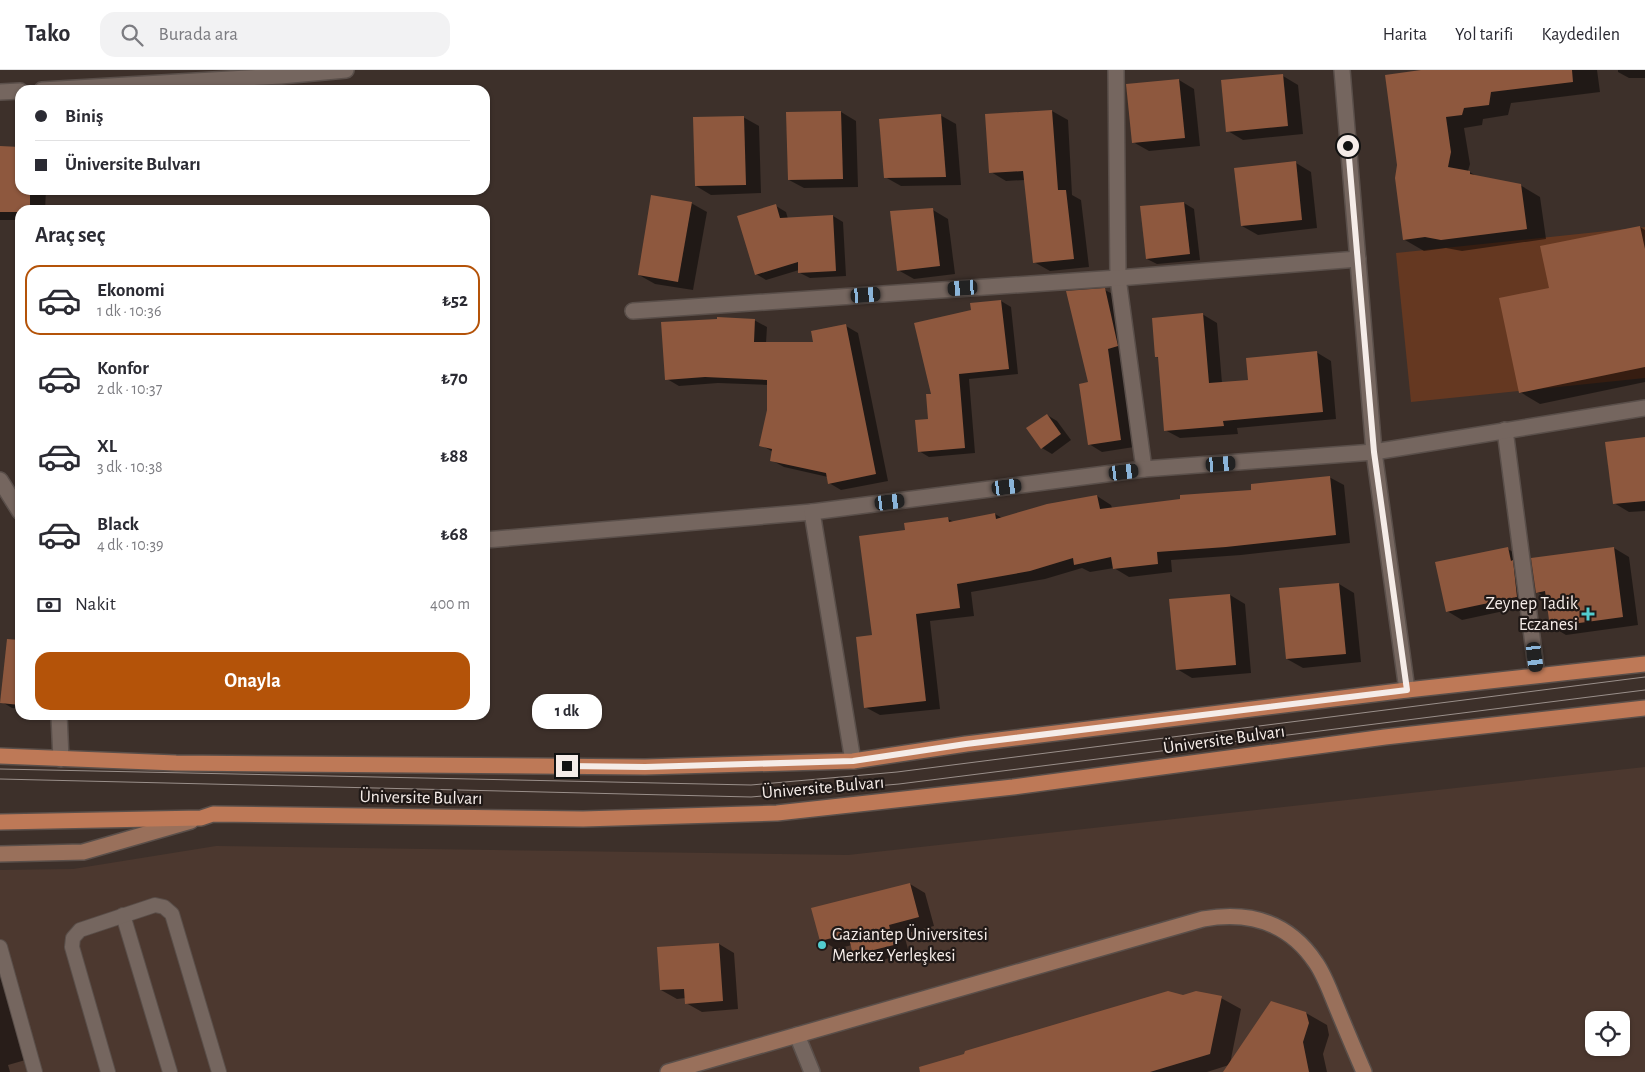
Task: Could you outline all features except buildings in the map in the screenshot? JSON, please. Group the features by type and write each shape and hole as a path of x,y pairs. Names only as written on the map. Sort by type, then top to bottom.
{"main road":[{"name":"Üniversite Bulvarı","path":"0,756 176,763 635,767 853,761 966,744 1407,690 1645,664"},
{"name":"Üniversite Bulvarı","path":"0,822 201,818 213,814 583,819 777,812 1013,787 1385,737 1645,708"}],"street":[{"path":"127,85 346,70"},
{"path":"1116,70 1118,278 1144,470"},
{"path":"1342,70 1374,452 1407,690"},
{"path":"0,92 15,91"},
{"path":"633,311 1118,278 1358,259"},
{"path":"490,540 812,512 1144,470 1374,452 1645,408"},
{"path":"1506,430 1537,675"},
{"path":"0,480 15,504"},
{"path":"812,512 853,761"},
{"path":"59,720 61,759"},
{"path":"0,854 83,852 201,818"},
{"path":"668,1072 1221,916 1259,919 1276,926 1292,936 1306,949 1317,964 1364,1072"},
{"path":"797,1035 812,1072"}],"lane":[{"path":"108,1072 72,947 73,938 80,930 156,905 164,907 172,914 219,1072"},
{"path":"123,915 170,1072"},
{"path":"0,947 35,1072"}],"shaded area":[{"path":"1645,227 1645,378 1411,402 1396,253"},
{"name":"Gaziantep Üniversitesi Merkez Yerleşkesi","path":"1645,767 1645,1072 0,1072 0,870 73,869 216,846 848,855"}],"tram line":[{"path":"0,769 751,785 897,772 1645,677"},
{"path":"0,779 751,797 899,784 1645,690"}],"place":[{"name":"Zeynep Tadik Eczanesi","path":"1588,614"},
{"name":"Gaziantep Üniversitesi Merkez Yerleşkesi","path":"822,945"}],"route":[{"path":"567,766 645,767 853,761 966,744 1407,690 1374,452 1348,146"}]}
